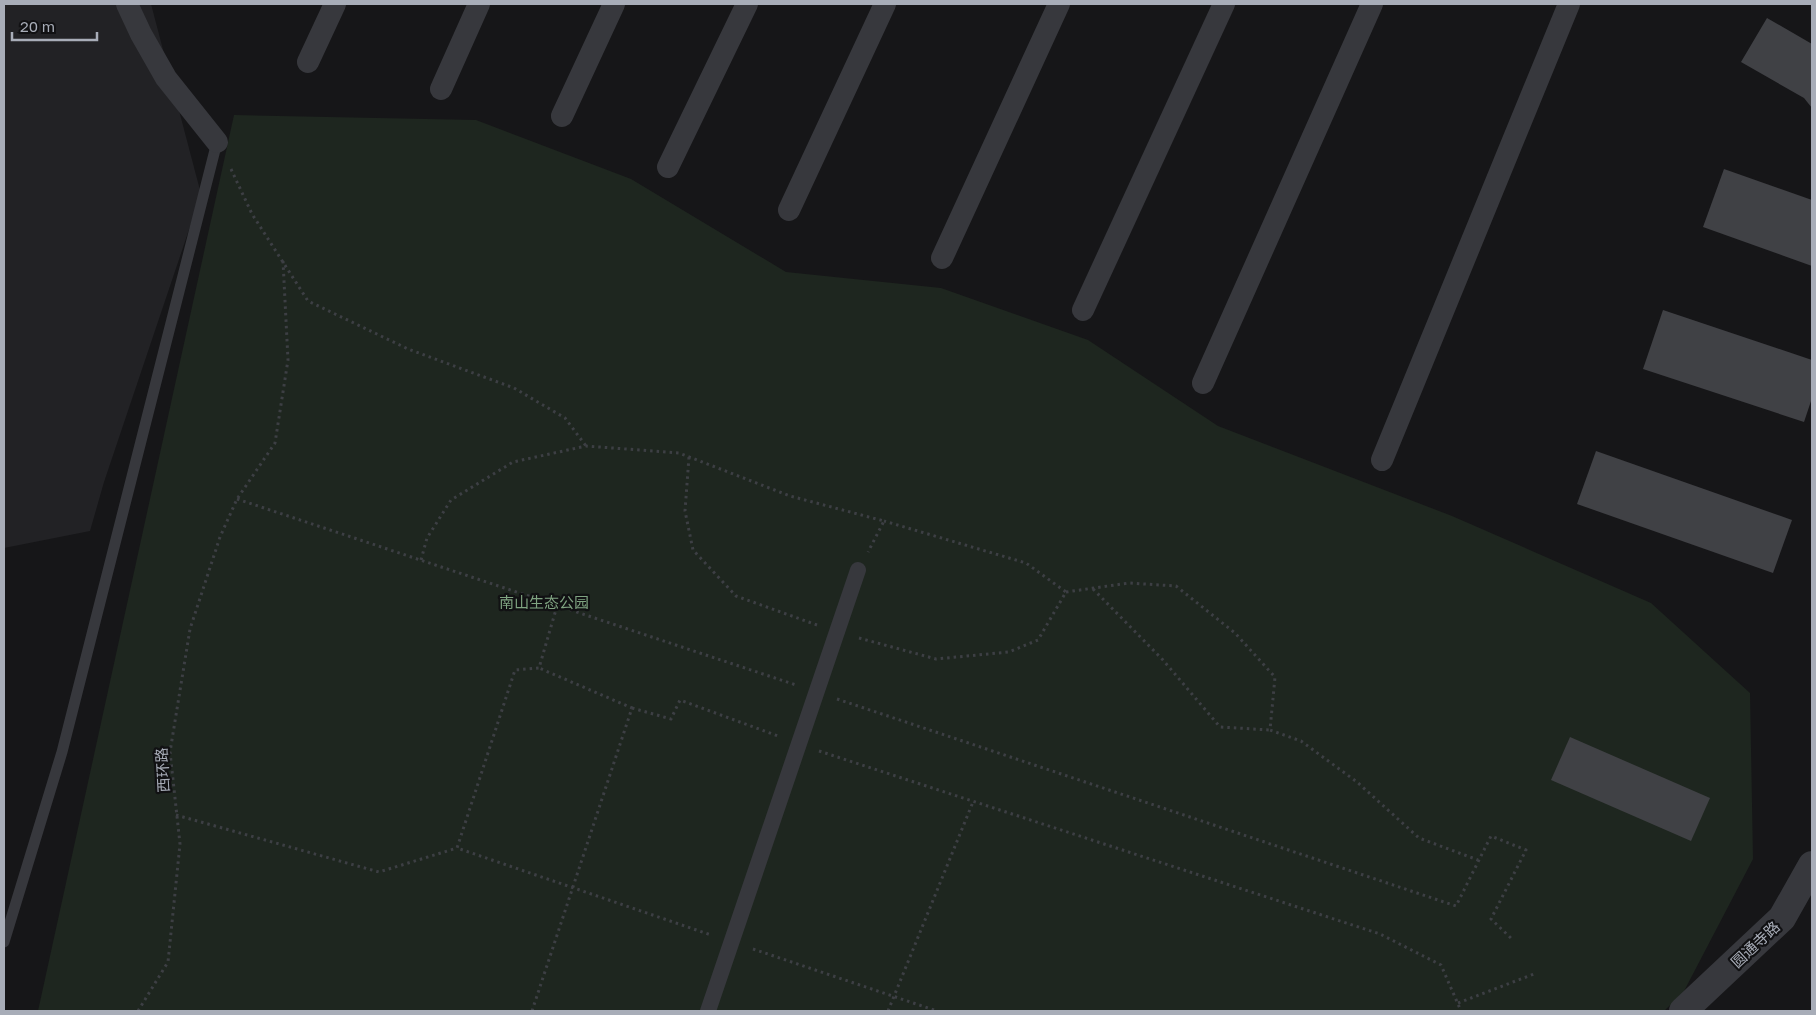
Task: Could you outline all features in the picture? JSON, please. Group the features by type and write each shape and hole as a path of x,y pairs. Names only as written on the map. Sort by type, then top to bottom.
{"street":[{"path":"127,4 141,34 166,78 217,142"},
{"path":"308,62 335,4"},
{"path":"441,89 480,4"},
{"path":"562,116 614,4"},
{"path":"668,167 747,4"},
{"path":"789,210 885,4"},
{"path":"942,258 1059,4"},
{"path":"1083,310 1224,4"},
{"path":"1203,383 1372,4"},
{"path":"1382,460 1569,4"},
{"path":"708,1011 858,570"},
{"name":"圆通寺路","path":"1682,1011 1782,918 1812,864"}],"lane":[{"path":"4,942 62,752 217,142"}],"path":[{"path":"217,142 252,214 308,301 408,349 514,388 565,418 586,446"},
{"name":"西环路","path":"138,1011 168,962 180,844 170,752 190,629 220,537 237,499 275,443 288,360 283,261"},
{"path":"421,560 427,538 451,500 513,462 586,446 679,454 790,496 884,521 1026,563 1066,592 1129,582 1176,586 1228,627 1275,677 1270,730"},
{"path":"689,457 685,511 693,550 736,596 838,632 936,659 1009,652 1038,640 1066,592"},
{"path":"237,499 1456,906 1491,836 1526,850 1491,919 1513,940"},
{"path":"858,570 884,521"},
{"path":"1093,588 1162,660 1220,727 1270,730 1301,741 1357,782 1419,838 1478,860"},
{"path":"539,668 557,606"},
{"path":"457,848 515,670 539,668 632,708 671,719 680,700 800,744 973,802 1380,934 1441,965 1461,1011"},
{"path":"532,1011 632,708"},
{"path":"888,1011 973,802"},
{"path":"176,815 379,872 457,848 937,1011"},
{"path":"1458,1003 1534,974"}],"shaded area":[{"path":"4,4 151,4 201,194 104,482 90,531 4,548"}],"green space":[{"name":"南山生态公园","path":"234,115 476,120 631,179 786,272 941,288 1088,340 1218,426 1452,516 1651,603 1750,693 1753,859 1683,993 1664,1011 38,1011"}],"building":[{"path":"1767,18 1812,44 1812,108 1804,98 1741,62"},
{"path":"1724,169 1812,200 1812,266 1703,227"},
{"path":"1663,310 1812,360 1812,398 1804,422 1643,369"},
{"path":"1596,451 1792,520 1773,573 1577,504"},
{"path":"1570,737 1710,798 1691,841 1551,780"}]}
